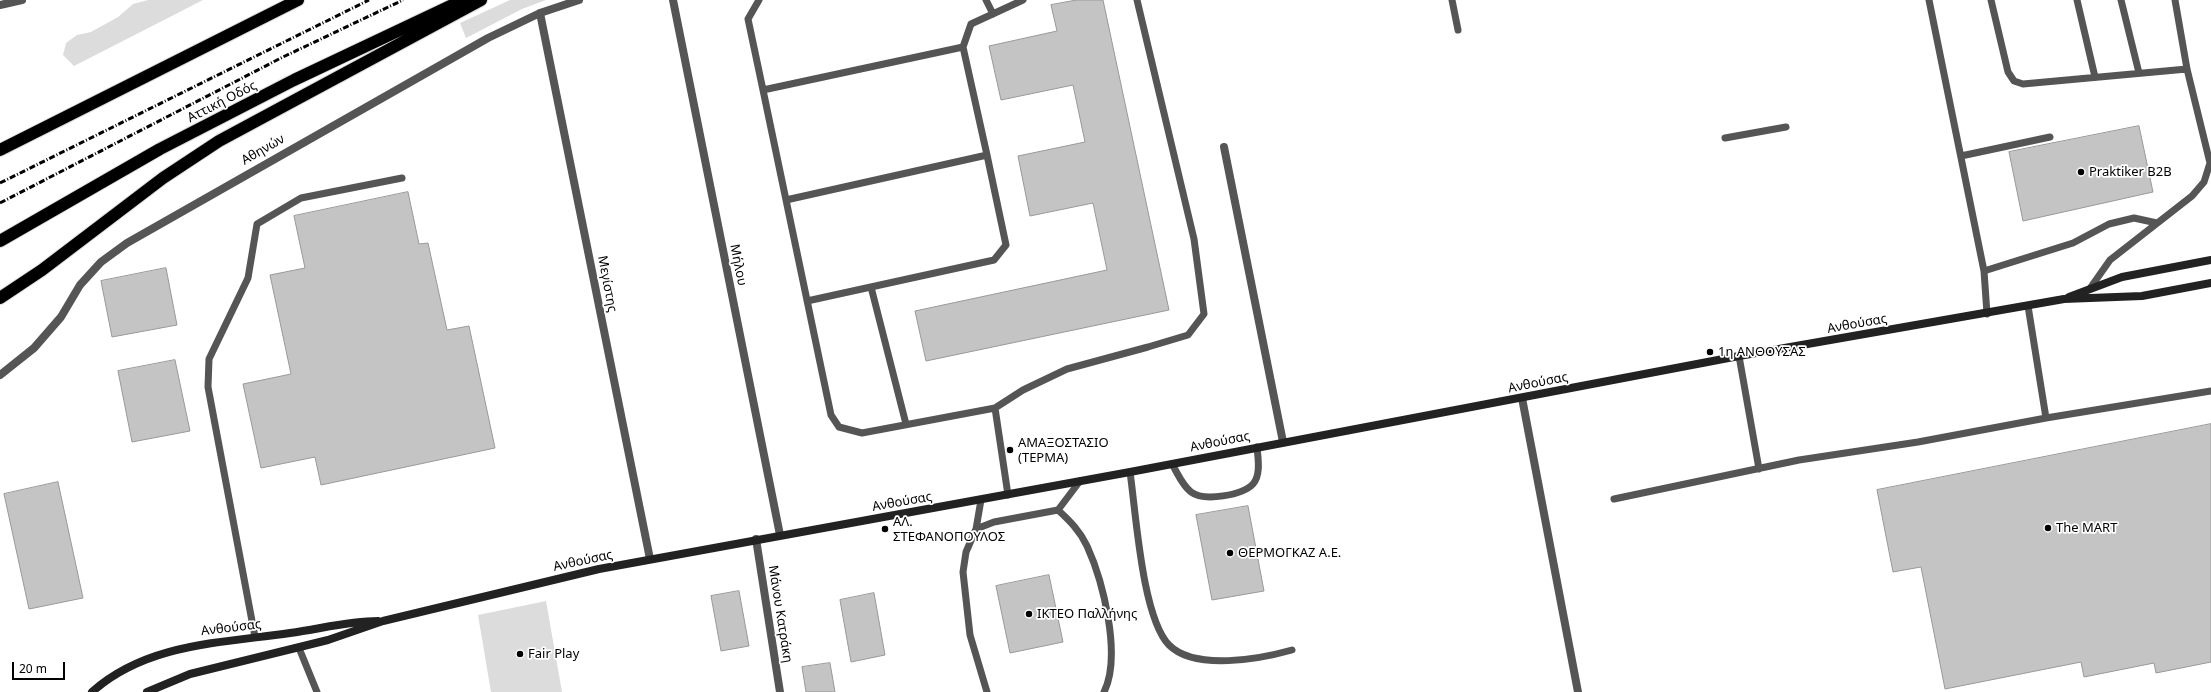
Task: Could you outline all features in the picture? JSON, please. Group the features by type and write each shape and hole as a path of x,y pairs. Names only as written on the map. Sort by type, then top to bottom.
{"highway":[{"path":"0,150 298,0"},
{"name":"Αττική Οδός","path":"0,241 167,146 294,80 463,0"},
{"path":"0,298 42,270 163,178 219,141 481,0"},
{"path":"0,147 18,140"}],"street":[{"path":"0,5 22,0"},
{"name":"Αθηνών","path":"0,375 10,369 34,348 61,317 80,285 101,262 127,243 481,42 540,13 579,0"},
{"name":"Μήλου","path":"673,0 780,535"},
{"name":"Μεγίστης","path":"540,13 650,559"},
{"path":"1224,147 1283,442"},
{"name":"Ανθούσας","path":"2064,299 2091,287 2122,277 2211,260"},
{"name":"Ανθούσας","path":"146,692 190,674 299,648 360,630 383,621 541,582 650,559 1008,495 1739,356 1987,314 2064,299 2142,296 2211,283"},
{"path":"1522,398 1578,692"},
{"name":"Μάνου Κατράκη","path":"756,539 780,692"},
{"name":"Ανθούσας","path":"92,692 137,663 186,647 296,632 360,621 383,621"}],"lane":[{"path":"759,0 748,19 831,415 839,427 862,433 995,408 1023,390 1067,369 1148,348 1188,335 1204,314 1194,239 1137,0"},
{"path":"986,0 993,14"},
{"path":"807,301 994,260 1006,245 963,47 971,24 1023,0"},
{"path":"1452,0 1458,30"},
{"path":"1928,0 1984,271 1987,314"},
{"path":"1992,0 2008,72 2014,81 2023,84 2187,69"},
{"path":"2077,0 2095,77"},
{"path":"2121,0 2139,73"},
{"path":"2091,287 2110,260 2192,196 2204,182 2210,163 2187,69 2175,0"},
{"path":"763,90 963,47"},
{"path":"1725,138 1786,127"},
{"path":"1961,156 2050,137"},
{"path":"786,200 987,155"},
{"path":"255,637 208,387 209,359 248,278 257,224 301,198 402,178"},
{"path":"1984,271 2073,243 2109,224 2134,218 2157,224"},
{"path":"871,287 906,424"},
{"path":"2028,306 2046,418"},
{"path":"1739,356 1759,468"},
{"path":"1614,499 1799,460 1918,442 2046,418 2211,391"},
{"path":"995,408 1008,495"},
{"path":"1172,464 1182,483 1193,494 1210,498 1240,492 1254,483 1259,469 1257,447"},
{"path":"1130,472 1144,574 1152,610 1158,630 1170,646 1190,658 1235,661 1264,658 1292,650"},
{"path":"976,529 994,522 1058,510 1080,481"},
{"path":"981,500 976,529 966,552 963,572 970,635 987,692"},
{"path":"1058,510 1074,525 1087,546 1103,596 1112,642 1108,683 1104,692"},
{"path":"299,648 317,692"}],"shaded area":[{"path":"148,0 203,0 74,66 63,55 66,43 77,35 91,32 118,17 133,4"},
{"path":"510,0 546,0 522,9 466,38 460,23"},
{"name":"Fair Play","path":"546,601 562,692 491,692 478,615"}],"building":[{"path":"1077,0 1103,0 1169,310 926,361 915,311 1107,270 1093,203 1030,216 1018,156 1085,142 1073,85 1001,100 989,46 1057,31 1051,5"},
{"name":"Praktiker B2B","path":"2139,126 2153,192 2023,221 2009,152"},
{"path":"408,192 419,244 428,243 447,330 469,326 495,448 321,485 315,457 261,468 243,384 291,374 270,275 305,268 294,216"},
{"path":"166,268 177,325 112,337 101,281"},
{"path":"175,360 190,431 132,442 118,371"},
{"name":"The MART","path":"2211,424 2211,662 2156,673 2154,663 2084,677 2081,662 1945,689 1921,567 1893,572 1877,490"},
{"path":"58,482 83,598 29,609 4,494"},
{"name":"ΘΕΡΜΟΓΚΑΖ Α.Ε.","path":"1248,506 1264,591 1212,600 1196,515"},
{"name":"ΙΚΤΕΟ Παλλήνης","path":"1049,575 1063,642 1010,653 996,586"},
{"path":"739,591 749,646 721,651 711,596"},
{"path":"874,593 885,655 851,662 840,600"},
{"path":"830,663 835,692 806,692 802,667"}],"railway":[{"path":"0,183 369,0"},
{"path":"0,203 283,57 403,0"}],"place":[{"name":"Praktiker B2B","path":"2081,172"},
{"name":"1η ΑΝΘΟΥΣΑΣ","path":"1710,352"},
{"name":"ΑΜΑΞΟΣΤΑΣΙΟ (ΤΕΡΜΑ)","path":"1010,450"},
{"name":"The MART","path":"2048,528"},
{"name":"ΑΛ. ΣΤΕΦΑΝΟΠΟΥΛΟΣ","path":"885,529"},
{"name":"ΘΕΡΜΟΓΚΑΖ Α.Ε.","path":"1230,553"},
{"name":"ΙΚΤΕΟ Παλλήνης","path":"1029,614"},
{"name":"Fair Play","path":"520,654"}]}
